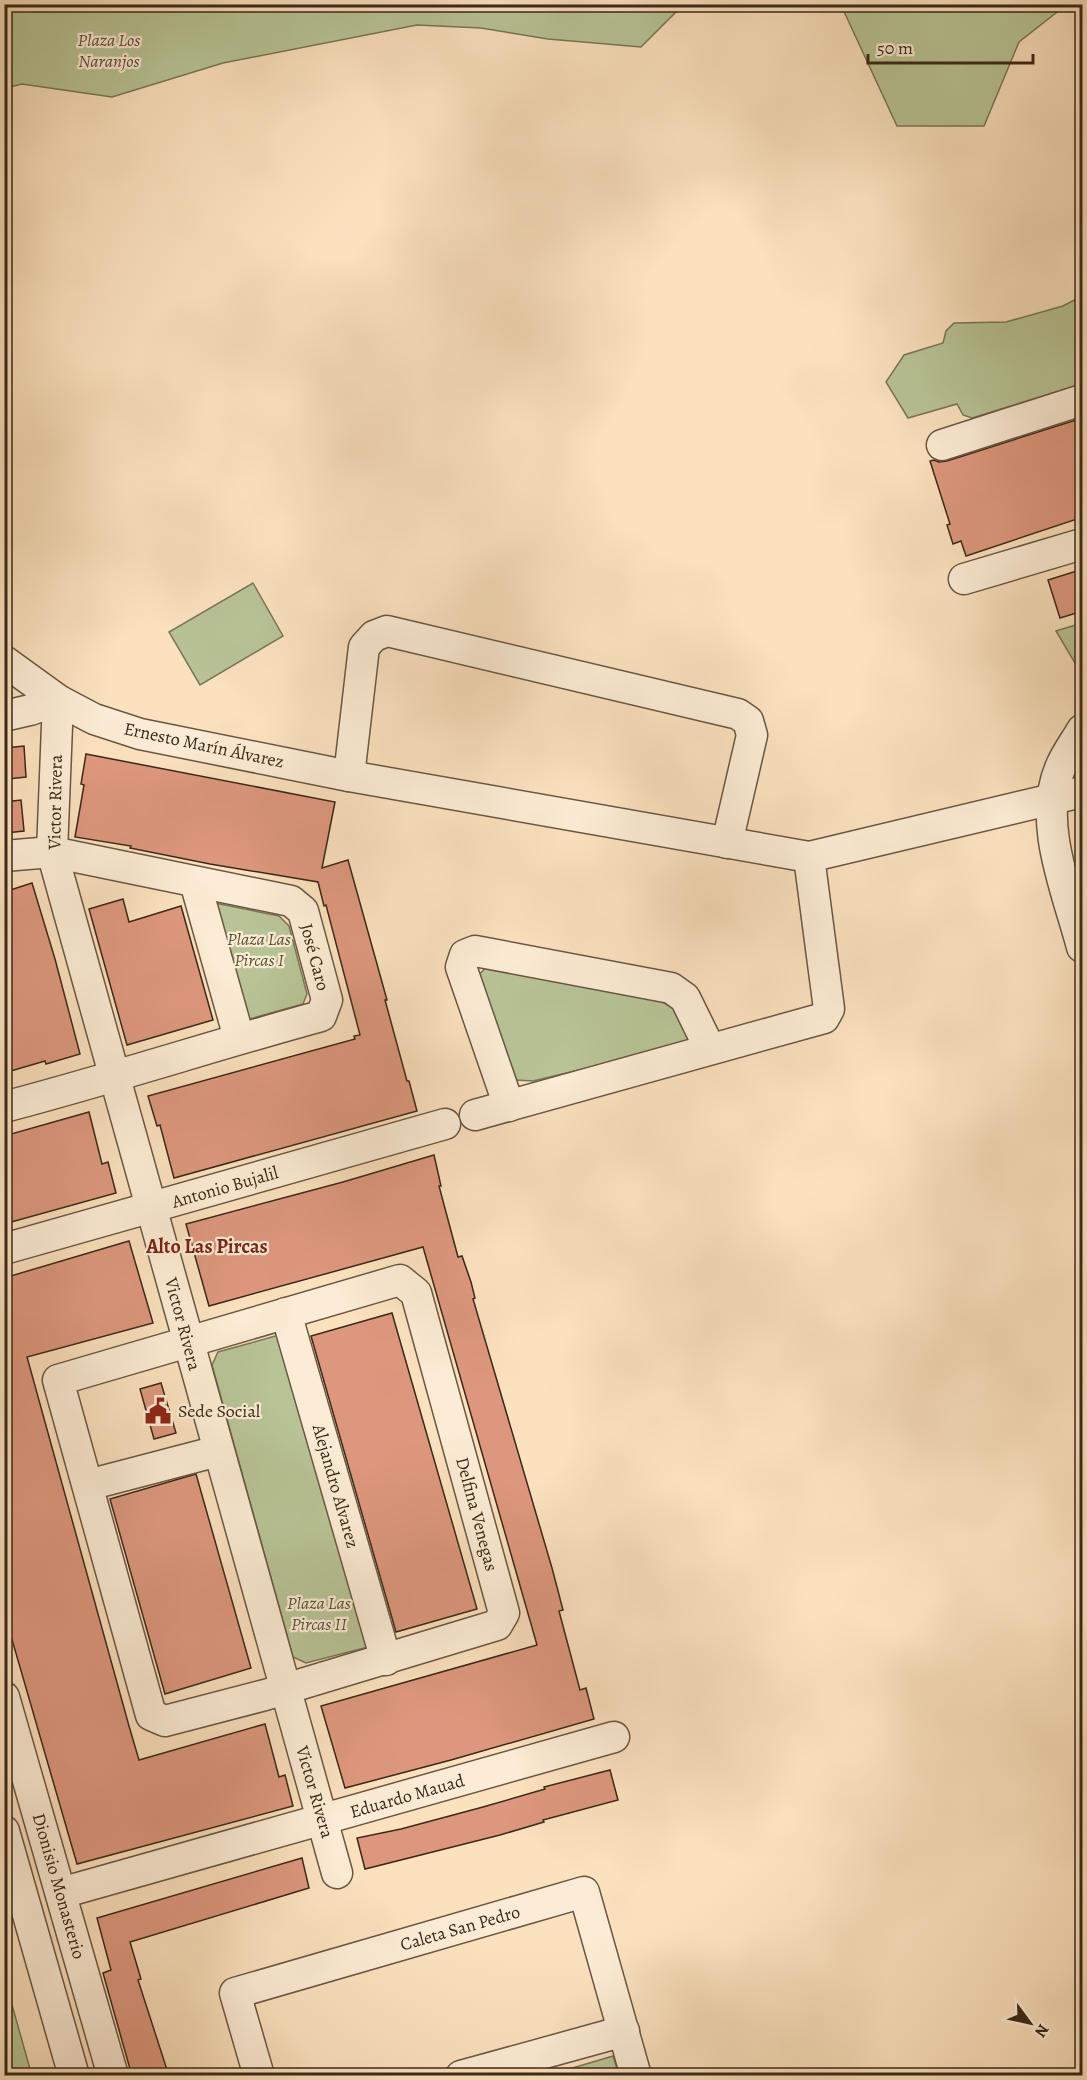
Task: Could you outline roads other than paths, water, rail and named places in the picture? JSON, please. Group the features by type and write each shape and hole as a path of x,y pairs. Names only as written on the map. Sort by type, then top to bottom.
{"street":[{"path":"942,445 1083,400"},
{"path":"964,579 1083,544"},
{"path":"349,776 364,647 374,636 387,631 738,714 748,721 752,735 727,843"},
{"name":"Ernesto Marín Álvarez","path":"4,662 58,700 94,719 140,734 349,776 809,857"},
{"path":"4,716 58,700"},
{"name":"Victor Rivera","path":"58,700 51,852 337,1873"},
{"path":"1082,944 1053,839 1051,801 1060,766 1083,730"},
{"path":"476,1115 824,1018 829,1009 809,857 1083,792"},
{"name":"José Caro","path":"4,856 51,852 291,901 303,911 327,1000 321,1017 239,1038 91,1084 4,1107"},
{"path":"195,882 239,1038"},
{"path":"509,1106 461,967 465,955 475,951 671,988 685,998 710,1049"},
{"name":"Antonio Bujalil","path":"4,1249 445,1124"},
{"name":"Delfina Venegas","path":"400,1280 416,1293 504,1613 497,1625 286,1689 165,1721 151,1715 58,1380 188,1341 400,1280"},
{"name":"Alejandro Alvarez","path":"286,1313 386,1660"},
{"path":"88,1485 218,1451"},
{"name":"Dionisio Monasterio","path":"7,1713 61,1893 112,2076"},
{"name":"Eduardo Mauad","path":"61,1893 614,1737"},
{"name":"Dionisio Monasterio","path":"7,1847 74,2076"},
{"name":"Caleta San Pedro","path":"259,2076 235,1993 584,1892 636,2076"},
{"path":"461,2076 624,2031"}],"place":[{"name":"Sede Social","path":"158,1411"}],"district":[{"name":"Alto Las Pircas","path":"207,1246"}],"park label":[{"name":"Plaza Los Naranjos","path":"109,50"},
{"name":"Plaza Las Pircas I","path":"259,949"},
{"name":"Plaza Las Pircas II","path":"319,1613"}]}
